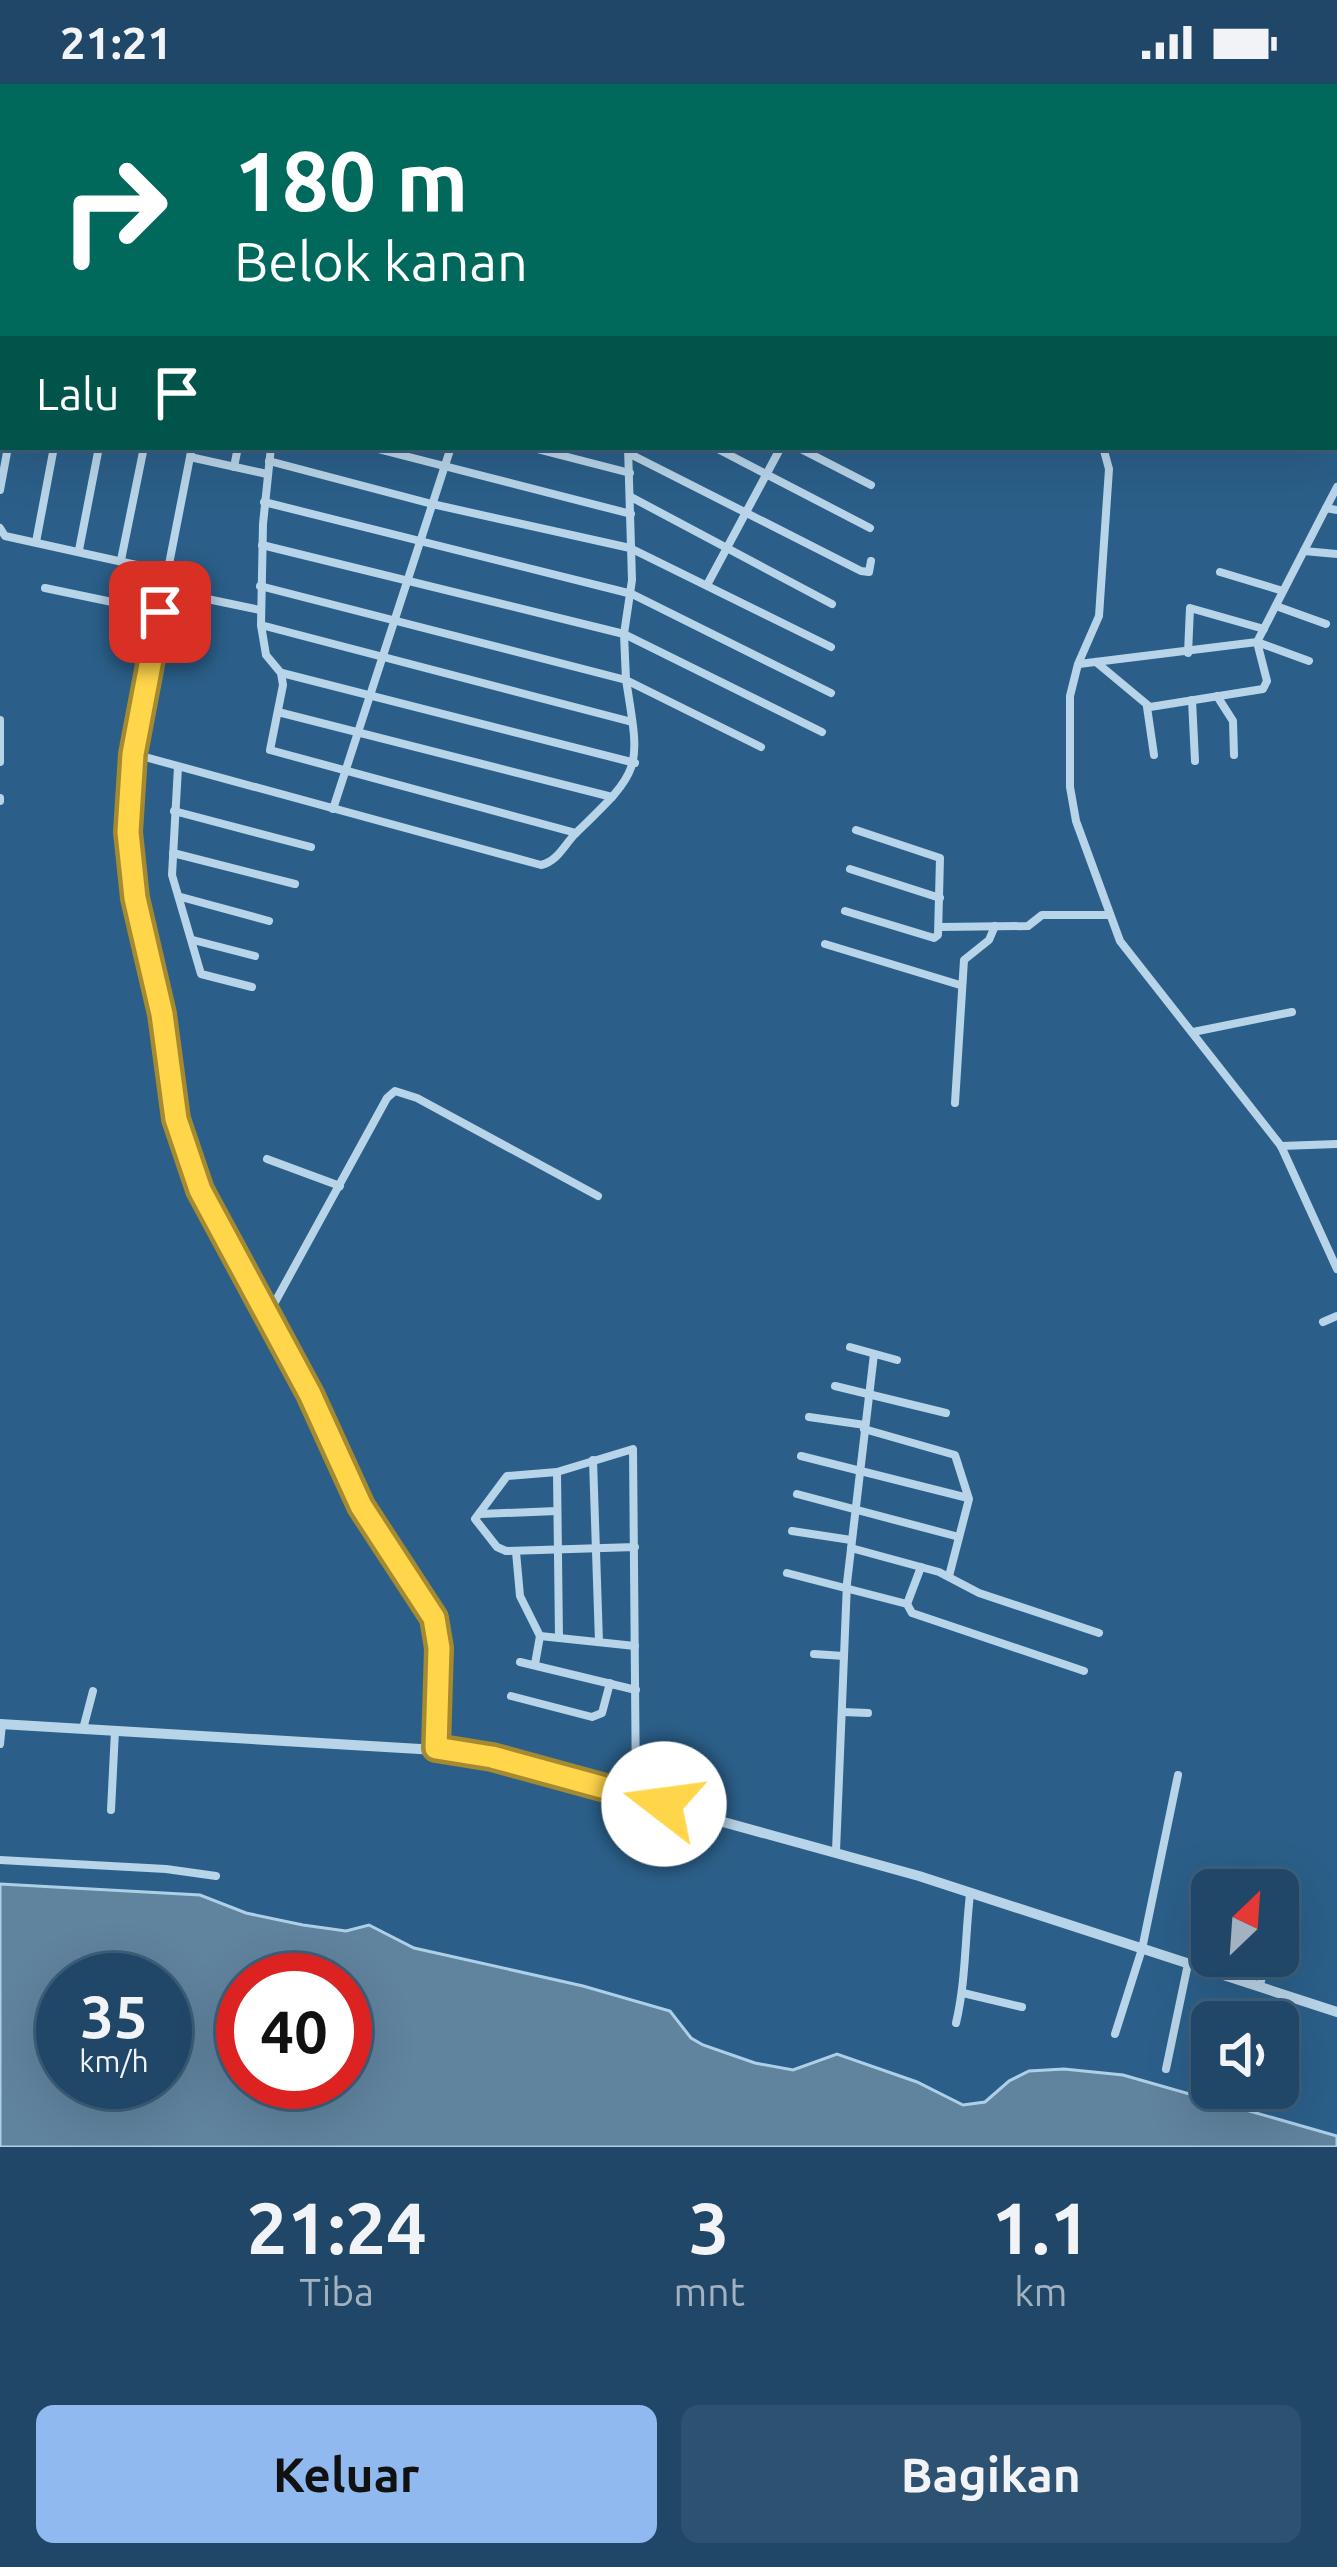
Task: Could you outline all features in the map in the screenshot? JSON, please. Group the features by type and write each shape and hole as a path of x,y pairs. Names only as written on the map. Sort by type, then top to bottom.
{"street":[{"path":"0,490 7,450"},
{"path":"36,542 53,450"},
{"path":"79,550 98,450"},
{"path":"121,560 143,450"},
{"path":"234,467 237,450"},
{"path":"270,450 260,610 266,656 283,685 270,750 576,833"},
{"path":"382,450 631,514"},
{"path":"332,809 451,450"},
{"path":"541,450 630,473"},
{"path":"133,754 541,865 550,863 612,797 635,763 624,634 632,594 628,450"},
{"path":"628,450 866,573 871,561"},
{"path":"719,450 870,528"},
{"path":"707,585 779,450"},
{"path":"803,450 871,484"},
{"path":"1104,450 1109,469 1099,616 1070,696 1072,801 1120,941 1281,1146 1337,1269"},
{"path":"266,474 191,452 133,754 128,832 132,874 162,1014 176,1119 200,1190 268,1315 371,1525 434,1618 439,1648 436,1748"},
{"path":"268,461 630,548 831,647"},
{"path":"1146,706 1263,688 1267,681 1257,642 1337,487"},
{"path":"631,497 832,604"},
{"path":"264,502 632,594 831,693"},
{"path":"1326,508 1337,511"},
{"path":"0,528 5,536 168,572"},
{"path":"262,545 624,634 821,732"},
{"path":"1304,551 1337,554"},
{"path":"1220,572 1283,590"},
{"path":"260,586 626,680 761,747"},
{"path":"44,588 160,612"},
{"path":"164,590 260,610"},
{"path":"1276,606 1326,623"},
{"path":"1188,653 1190,608 1264,629"},
{"path":"261,625 633,722"},
{"path":"1078,664 1257,642 1309,662"},
{"path":"1096,662 1146,706 1154,755"},
{"path":"280,673 635,763"},
{"path":"1217,696 1233,722 1234,755"},
{"path":"1192,700 1195,761"},
{"path":"278,712 612,797"},
{"path":"0,720 0,762"},
{"path":"178,766 172,875 201,974 252,987"},
{"path":"174,811 311,848"},
{"path":"845,911 934,938 940,927 940,858 856,830"},
{"path":"173,853 295,884"},
{"path":"850,869 940,898"},
{"path":"181,897 269,921"},
{"path":"940,927 1028,926 1042,915 1110,916"},
{"path":"955,1103 964,960 988,940 995,926"},
{"path":"191,939 255,956"},
{"path":"825,944 960,985"},
{"path":"1192,1032 1292,1012"},
{"path":"268,1315 387,1098 399,1091 598,1196"},
{"path":"1281,1146 1337,1144"},
{"path":"268,1159 340,1186"},
{"path":"1323,1322 1337,1316"},
{"path":"850,1348 897,1360"},
{"path":"836,1852 846,1587 874,1354"},
{"path":"835,1386 946,1413"},
{"path":"809,1417 864,1427 954,1454 969,1498 949,1576"},
{"path":"634,1547 516,1552 497,1547 476,1521 507,1476 557,1472 634,1449 636,1797"},
{"path":"801,1456 969,1498"},
{"path":"592,1460 599,1642"},
{"path":"557,1472 560,1638"},
{"path":"797,1494 959,1537"},
{"path":"478,1514 557,1510"},
{"path":"792,1532 851,1544 949,1576 979,1592 1099,1633"},
{"path":"516,1552 520,1596 540,1636 535,1664"},
{"path":"921,1567 908,1604 912,1612 1084,1671"},
{"path":"787,1573 908,1604"},
{"path":"540,1636 635,1646"},
{"path":"814,1654 844,1655"},
{"path":"520,1662 636,1690"},
{"path":"512,1696 592,1717 602,1713 610,1683"},
{"path":"83,1729 93,1691"},
{"path":"843,1712 868,1713"},
{"path":"0,1744 1,1724 470,1752 836,1852 1191,1964"},
{"path":"111,1810 115,1731"},
{"path":"1115,2034 1142,1949 1178,1775"},
{"path":"0,1860 216,1876"},
{"path":"956,2023 964,1993 970,1894"},
{"path":"1166,2069 1188,1963"},
{"path":"1230,1977 1337,2012"},
{"path":"1259,1987 1262,1977"},
{"path":"964,1993 1022,2007"}],"water":[{"path":"0,1884 200,1895 246,1913 303,1925 346,1931 369,1925 414,1948 670,2011 691,2038 755,2063 793,2070 837,2054 917,2082 963,2105 985,2102 1029,2071 1123,2075 1191,2094 1191,2109 1242,2109 1337,2136 1337,2147 0,2147"}],"route":[{"path":"160,612 133,754 128,832 135,898 162,1014 176,1119 200,1190 310,1394 381,1543 434,1618 439,1648 436,1748 492,1757 664,1804"}]}
